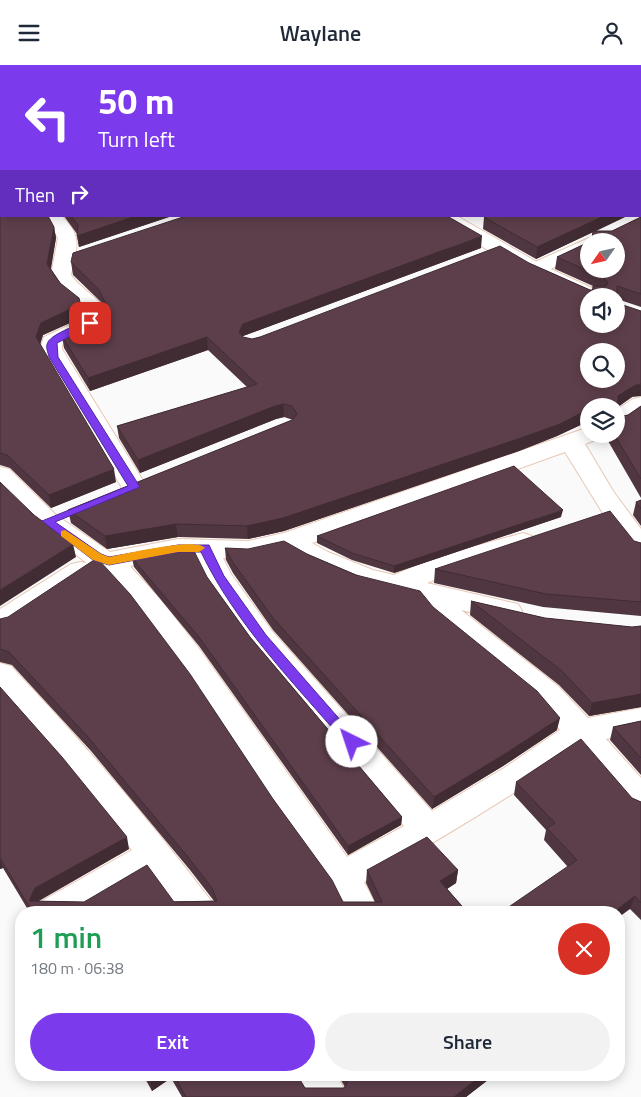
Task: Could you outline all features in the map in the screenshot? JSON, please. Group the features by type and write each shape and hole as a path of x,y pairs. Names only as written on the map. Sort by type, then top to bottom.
{"street":[{"path":"53,217 65,230 69,238 73,258 62,275 71,290 93,306 95,315 90,323 60,336 52,342 51,349 54,357 143,484 108,497"},
{"path":"445,217 535,269 580,290"},
{"path":"535,269 580,248"},
{"path":"472,259 500,249"},
{"path":"625,415 641,404"},
{"path":"0,622 80,571 103,559 178,548 248,550 289,541 580,438"},
{"path":"582,443 603,514 641,547"},
{"path":"0,475 47,521 103,559 129,580 200,672 280,791 342,877 350,885 353,901 357,906"},
{"path":"47,521 73,511"},
{"path":"396,585 446,564 548,534"},
{"path":"289,541 318,558 366,578 534,617"},
{"path":"205,548 219,577 262,639 428,830"},
{"path":"430,594 443,611 548,693 641,800"},
{"path":"0,674 48,725 156,854 194,906"},
{"path":"342,877 428,830 515,777 582,732 641,720"},
{"path":"66,906 156,854"}],"building":[{"path":"0,217 49,217 54,227 47,264 60,283 79,298 80,302 79,305 41,323 36,337 114,469 49,495 7,455 0,453"},
{"path":"72,217 133,217 77,236 78,225"},
{"path":"183,217 449,217 482,236 243,324 239,332 243,337 252,339 260,337 500,246 529,263 585,288 580,288 580,333 625,333 625,306 641,311 641,384 635,385 618,396 618,398 580,398 580,414 560,424 283,518 247,526 176,524 105,536 68,510 292,420 297,414 292,406 283,404 275,406 138,460 117,426 257,384 207,337 88,378 62,334 97,317 106,304 99,290 71,262 73,253"},
{"path":"484,217 602,217 537,247"},
{"path":"641,217 641,294 617,286 617,288 593,288 593,286 606,286 608,283 604,278 625,278 625,233 593,233 593,231 612,231"},
{"path":"580,246 580,267 557,257"},
{"path":"641,406 641,479 619,443 625,443 625,416"},
{"path":"514,466 563,510 394,566 352,553 317,536"},
{"path":"0,482 34,515 73,544 0,590"},
{"path":"641,500 641,509 636,502"},
{"path":"610,511 634,541 641,543 641,602 546,594 435,569"},
{"path":"284,541 307,554 356,575 420,591 433,607 537,691 560,718 434,797 273,618 232,561 225,548 248,549"},
{"path":"177,550 194,551 207,577 250,637 402,817 348,846 199,637 132,558"},
{"path":"97,558 130,594 190,674 273,799 332,880 343,902 382,902 367,870 427,837 458,870 440,881 462,906 29,906 0,858 0,687 62,757 127,837 35,888 29,901 84,902 147,865 174,902 217,901 212,888 188,857 88,737 9,652 0,649 0,619 8,617"},
{"path":"471,601 545,618 632,627 641,626 641,694 592,703 562,671"},
{"path":"641,721 641,758 613,727"},
{"path":"581,739 632,798 641,802 641,903 635,896 621,906 510,906 577,860 547,828 555,823 516,782"},
{"path":"177,1081 301,1081 305,1088 344,1088 348,1081 474,1081 454,1097 186,1097"}],"slow traffic":[{"path":"65,534 97,557 109,561 178,548 199,548"}],"route":[{"path":"90,323 60,336 52,342 51,349 54,357 134,487 47,521 97,557 109,561 178,548 205,548 219,577 262,639 352,742"}]}
